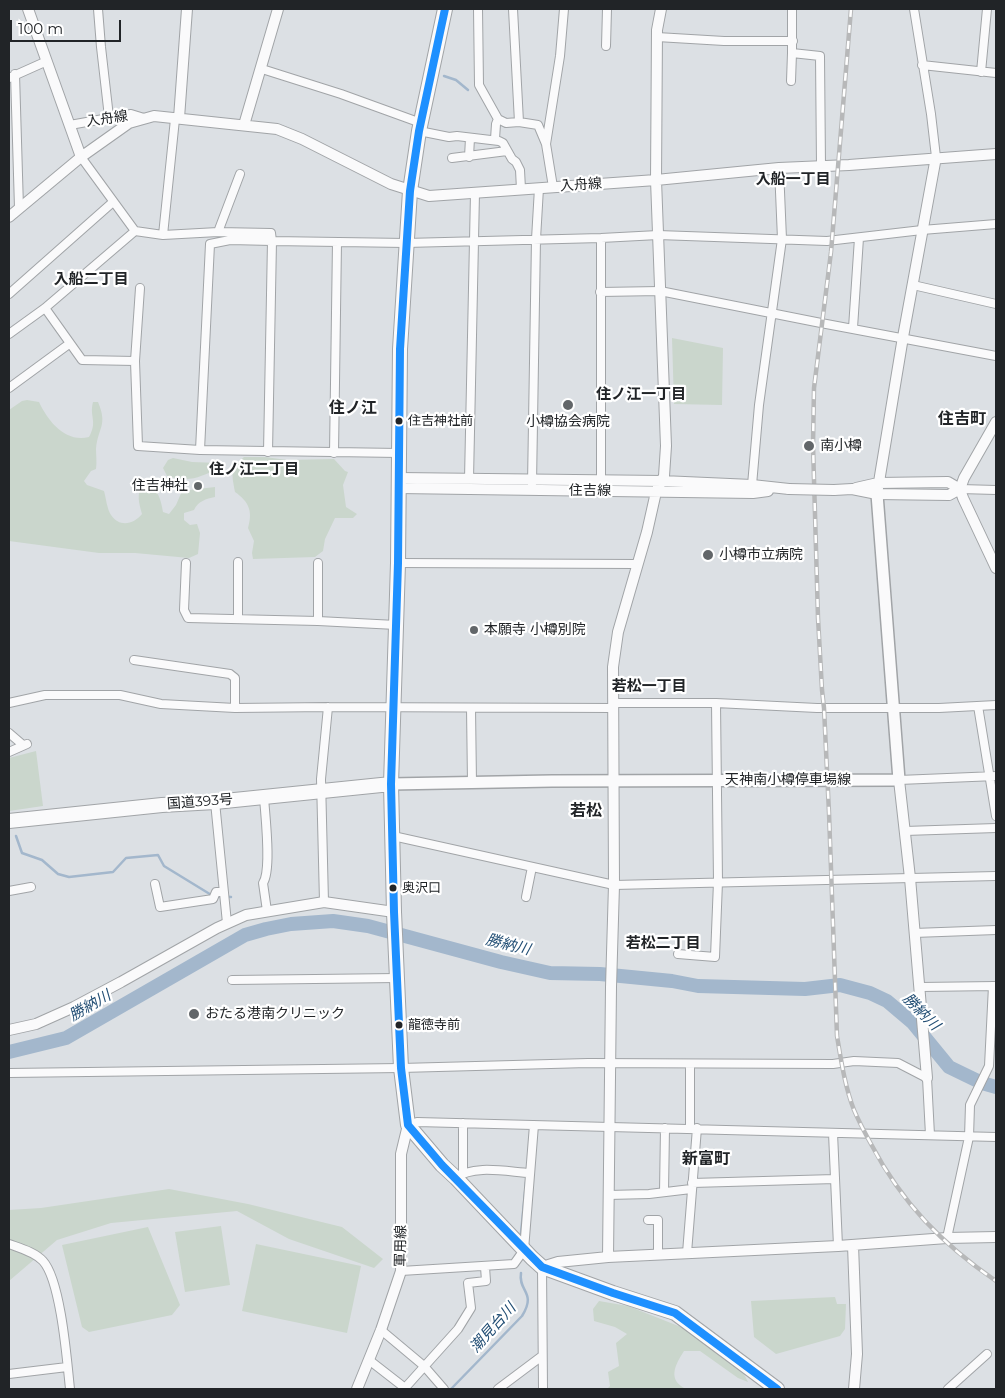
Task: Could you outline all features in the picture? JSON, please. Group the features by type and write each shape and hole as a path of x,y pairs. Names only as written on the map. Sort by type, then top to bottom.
{"highway":[{"path":"445,9 420,127 410,191 400,349 398,564 391,784 394,912 401,1068 408,1125 442,1165 460,1175 524,1250 542,1267 675,1313 777,1389"},
{"name":"国道393号","path":"9,821 391,784"}],"main road":[{"path":"877,489 899,780"},
{"name":"天神南小樽停車場線","path":"391,784 552,780 899,780"}],"street":[{"path":"28,9 81,157 135,231 163,235 218,232 271,233 268,452"},
{"path":"98,9 109,117"},
{"path":"163,235 177,119 186,9"},
{"path":"244,126 278,9"},
{"path":"478,9 479,85 498,118 506,123 519,122 538,125 546,144 553,187"},
{"path":"513,9 519,122"},
{"path":"546,144 560,56 564,9"},
{"path":"606,46 607,9"},
{"path":"791,81 792,9"},
{"path":"877,489 936,157 914,9"},
{"path":"981,72 987,9"},
{"path":"608,1257 611,961 614,885 613,667 618,632 636,564 647,532 656,492 664,476 666,446 656,180 658,12"},
{"path":"657,37 724,41 793,41"},
{"path":"792,53 820,56 821,166"},
{"path":"18,208 12,76 47,61"},
{"path":"922,65 996,73"},
{"path":"262,69 341,94 448,137 495,139 503,143 512,159 516,162 520,170 521,189"},
{"name":"入舟線","path":"70,125 131,114 144,118 154,116 277,129 302,139 391,184 429,196 656,180 778,168 996,154"},
{"path":"9,217 81,157 129,123 144,118"},
{"path":"495,139 498,118"},
{"path":"469,157 470,138"},
{"path":"452,158 507,151"},
{"path":"752,485 760,397 782,239 778,168"},
{"path":"218,232 240,174"},
{"path":"531,491 536,240 540,188"},
{"path":"470,480 475,193"},
{"path":"9,294 113,202"},
{"path":"200,450 210,244 230,240 406,243 658,235 826,242 922,230 996,224"},
{"path":"9,334 45,308 135,231"},
{"path":"601,238 601,481"},
{"path":"853,328 859,238"},
{"path":"334,453 337,242"},
{"path":"913,285 996,304"},
{"path":"140,288 134,361 138,446 268,452 399,453"},
{"path":"600,292 660,290 996,356"},
{"path":"45,308 82,360 134,361"},
{"path":"9,388 69,344"},
{"path":"996,422 964,478 960,489 996,568"},
{"name":"住吉線","path":"399,483 470,480 662,481 752,485 785,489 877,489 949,495 960,489"},
{"name":"住吉線","path":"399,483 531,491 753,493 785,489"},
{"path":"960,489 996,490"},
{"path":"238,562 238,619"},
{"path":"186,563 184,610 188,618 396,625"},
{"path":"318,563 318,621"},
{"path":"398,564 636,564"},
{"path":"134,660 230,674 235,678 235,708"},
{"path":"9,703 45,695 120,695 161,704 235,708 471,708 716,703 817,708 939,708 996,705"},
{"path":"678,954 715,958 718,882 716,703"},
{"path":"978,706 993,776 996,816"},
{"path":"324,902 322,792 328,707"},
{"path":"471,708 472,783"},
{"path":"9,733 25,744 9,752"},
{"path":"930,1135 923,1018 899,780 993,776"},
{"path":"264,796 267,878 263,883 267,911"},
{"path":"215,802 227,923"},
{"path":"905,831 996,828"},
{"path":"393,836 614,885 996,876"},
{"path":"526,897 532,867"},
{"path":"155,884 160,907 213,899 216,892 224,892"},
{"path":"9,891 31,887"},
{"path":"9,1030 36,1024 74,1007 227,923 246,915 324,902 394,912"},
{"path":"914,933 996,930"},
{"path":"232,980 397,978"},
{"path":"920,987 994,986 989,1066 973,1096 970,1106 969,1137 947,1238"},
{"path":"9,1073 401,1068 610,1063 833,1064 854,1061 898,1063 927,1073"},
{"path":"687,1253 692,1186 693,1128 690,1064"},
{"path":"408,1125 417,1122 996,1137"},
{"path":"463,1123 460,1175 481,1170 527,1172"},
{"name":"軍用線","path":"357,1389 402,1271 401,1154 408,1125"},
{"path":"402,1271 514,1264 524,1250 527,1172 534,1125"},
{"path":"664,1192 665,1128"},
{"path":"833,1133 838,1246"},
{"path":"608,1195 664,1192 692,1186 835,1179"},
{"path":"648,1220 658,1220 658,1254"},
{"path":"543,1389 542,1267 558,1262 608,1257 838,1246 947,1238 996,1238"},
{"path":"9,1244 34,1254 44,1262 56,1291 70,1389"},
{"path":"853,1245 857,1354 854,1389"},
{"path":"369,1360 404,1389 458,1328 471,1308 468,1283 486,1282 485,1267"},
{"path":"381,1330 424,1366 444,1389"},
{"path":"948,1389 987,1354"},
{"path":"498,1389 542,1356"},
{"path":"9,1374 68,1367"}],"shaded area":[{"path":"672,338 723,348 722,405 674,404"},
{"path":"22,401 39,402 47,416 58,429 72,437 80,438 89,437 92,432 93,402 98,402 102,416 102,426 96,449 96,469 91,471 84,481 87,485 104,491 110,513 119,522 131,522 142,514 139,495 143,484 155,490 161,502 163,512 169,514 176,505 182,491 215,487 215,497 203,501 194,510 184,513 184,520 190,525 197,524 200,533 198,554 189,558 135,553 99,553 9,541 9,410"},
{"path":"244,457 287,460 334,459 348,472 343,485 346,507 357,514 353,518 335,518 325,539 323,551 315,557 253,559 254,541 248,528 249,507 244,499 235,492 233,476 236,465"},
{"path":"173,458 192,462 218,463 221,465 221,468 189,479 167,476 163,468 168,460"},
{"path":"36,751 43,806 9,811 9,758"},
{"path":"169,1189 248,1204 342,1227 383,1259 374,1268 289,1239 237,1211 111,1223 57,1240 9,1281 9,1210 41,1208"},
{"path":"221,1226 230,1285 185,1292 175,1232"},
{"path":"148,1227 180,1305 172,1315 89,1332 82,1327 62,1245"},
{"path":"256,1244 361,1266 347,1333 242,1311"},
{"path":"835,1297 837,1304 846,1304 845,1329 840,1336 776,1354 754,1337 751,1301"},
{"path":"599,1301 628,1306 686,1329 744,1374 748,1382 738,1378 700,1351 684,1351 674,1372 676,1381 686,1389 607,1389 610,1386 608,1372 619,1366 616,1343 627,1334 615,1327 594,1321 593,1309"}],"waterway":[{"path":"444,76 456,80 468,90"},
{"path":"16,836 22,853 42,860 58,874 69,877 113,872 126,858 158,855 164,866 213,896 231,897"},
{"name":"勝納川","path":"9,1052 66,1038 245,935 291,924 333,921 368,926 501,962 550,973 600,974 672,981 698,986 805,989 840,985 870,993 887,1001 913,1023 949,1067 982,1083 996,1087"},
{"name":"潮見台川","path":"521,1233 526,1182"},
{"name":"潮見台川","path":"451,1389 522,1316 528,1302 522,1284 521,1273"}],"railway":[{"path":"851,9 831,252 814,388 813,445 818,618 829,813 837,1036 854,1110 883,1165 910,1204 925,1221 958,1252 996,1281"}],"transit line":[{"path":"445,9 419,131 410,191 400,349 398,563 391,784 394,912 401,1068 408,1125 442,1165 542,1267 675,1313 777,1389"}],"place":[{"name":"小樽協会病院","path":"568,405"},
{"name":"住吉神社前","path":"399,421"},
{"name":"南小樽","path":"809,446"},
{"name":"住吉神社","path":"198,486"},
{"name":"小樽市立病院","path":"708,555"},
{"name":"本願寺 小樽別院","path":"474,630"},
{"name":"奥沢口","path":"393,888"},
{"name":"おたる港南クリニック","path":"194,1014"},
{"name":"龍徳寺前","path":"399,1025"}],"district":[{"name":"入船一丁目","path":"793,180"},
{"name":"入船二丁目","path":"91,280"},
{"name":"住ノ江一丁目","path":"641,395"},
{"name":"住ノ江","path":"353,408"},
{"name":"住吉町","path":"962,419"},
{"name":"住ノ江二丁目","path":"254,470"},
{"name":"若松一丁目","path":"649,687"},
{"name":"若松","path":"586,811"},
{"name":"若松二丁目","path":"663,944"},
{"name":"新富町","path":"706,1159"}]}
